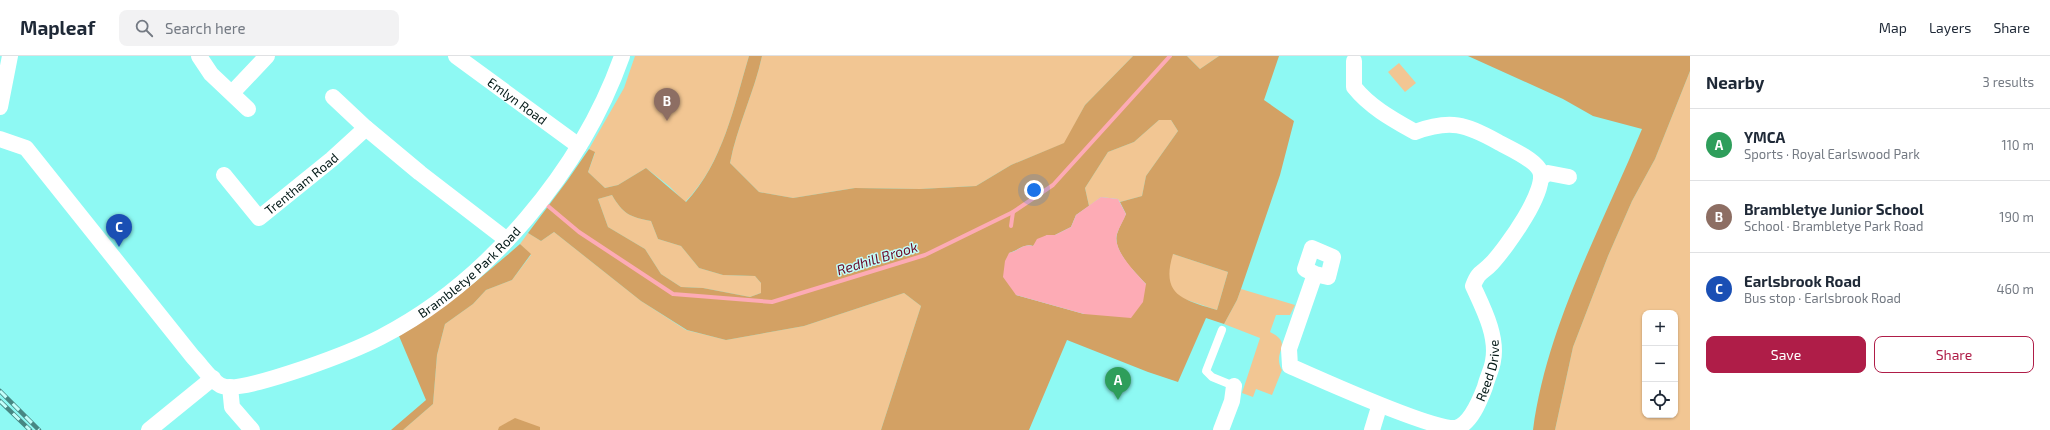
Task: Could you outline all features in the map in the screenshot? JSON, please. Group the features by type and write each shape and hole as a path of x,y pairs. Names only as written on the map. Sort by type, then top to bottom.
{"street":[{"path":"0,106 10,56"},
{"path":"199,56 211,74 248,109"},
{"path":"232,93 267,56"},
{"name":"Emlyn Road","path":"456,56 579,146"},
{"name":"Brambletye Park Road","path":"230,387 290,373 343,355 382,337 425,310 449,292 507,240 535,209 579,146 605,97 622,56"},
{"path":"1354,61 1354,87 1364,100 1392,119 1415,132 1442,124 1456,124 1484,134 1531,162 1539,169 1541,178 1548,173 1569,177"},
{"path":"333,97 366,128 420,173 507,240"},
{"name":"Trentham Road","path":"224,175 259,218 332,159 366,128"},
{"path":"0,139 26,148 193,357 220,386 230,387 232,407 252,430"},
{"name":"Reed Drive","path":"1315,274 1289,349 1290,366 1379,407 1444,429 1457,428 1467,420 1480,401 1494,360 1492,329 1473,286 1477,275 1491,265 1511,238 1540,188 1541,178"},
{"path":"149,430 213,378"},
{"path":"1222,430 1232,401 1234,386"},
{"path":"1372,430 1379,407"}],"lane":[{"path":"1222,330 1206,373 1234,386"}],"shaded area":[{"path":"635,56 749,56 726,134 709,170 698,187 685,202 669,186 646,168 618,185 605,188 588,172 595,153 589,149 624,88"},
{"path":"749,56 762,56 730,163 759,192 793,198 855,188 920,189 976,186 1011,165 1064,143 1085,105 1133,56 1187,56 1200,69 1219,56 1279,56 1264,100 1294,121 1280,175 1237,300 1224,324 1206,318 1178,382 1148,372 1067,340 1029,430 881,430 921,306 904,293 804,326 726,340 687,330 641,301 554,232 541,241 528,233 589,149 595,152 588,172 605,188 618,185 646,168 686,202 699,187 718,152 726,133","holes":["1159,120 1171,120 1178,131 1146,176 1142,196 1120,202 1126,214 1118,231 1116,241 1121,254 1131,268 1146,284 1084,314 1016,295 1009,253 1024,246 1033,246 1047,235 1055,235 1071,227 1076,215 1089,206 1085,188 1108,152 1134,142","612,195 620,207 628,214 651,221 658,239 681,246 699,268 723,275 755,276 761,283 761,293 750,297 703,288 681,287 661,274 645,249 608,227 598,199","1173,254 1228,272 1217,310 1194,303 1178,294 1173,288 1170,279 1170,268"]},
{"path":"762,56 1133,56 1085,105 1065,143 1011,165 976,186 920,189 855,188 793,198 759,192 730,163"},
{"path":"1187,56 1219,56 1200,69"},
{"path":"1468,56 1690,56 1690,71 1655,159 1632,201 1608,256 1573,347 1555,430 1533,430 1540,391 1550,352 1578,276 1642,129 1593,116 1563,99"},
{"path":"1399,63 1416,83 1405,92 1388,72"},
{"path":"1690,71 1690,430 1555,430 1573,347 1608,256 1632,201 1655,159"},
{"path":"1159,120 1171,120 1178,131 1146,176 1142,196 1120,202 1118,199 1101,197 1089,206 1085,188 1108,152 1134,142"},
{"path":"612,195 620,207 628,214 651,221 658,239 681,246 699,268 723,275 755,276 761,283 761,293 750,297 703,288 681,287 661,274 645,249 608,227 598,199"},
{"path":"1101,197 1118,199 1126,214 1117,234 1116,240 1118,247 1131,268 1146,284 1143,302 1131,318 1084,314 1016,295 1003,277 1005,261 1009,253 1024,246 1033,246 1037,239 1047,235 1055,235 1071,227 1076,215"},
{"path":"554,232 641,301 686,330 726,340 804,326 904,293 921,306 881,430 403,430 433,404 437,355 445,324 473,304 486,290 512,280 531,255 520,244 528,233 541,241"},
{"path":"520,244 531,254 512,280 486,290 473,304 445,324 437,355 433,404 403,430 391,430 426,400 399,336 461,293"},
{"path":"1117,244 1173,254 1228,272 1217,310 1184,299 1129,267"},
{"path":"1241,289 1295,305 1290,315 1276,315 1270,332 1281,340 1282,345 1279,364 1282,370 1272,395 1256,389 1253,397 1242,393 1260,338 1224,324 1237,300"},
{"path":"515,418 540,427 540,430 498,430 499,427"}],"waterway":[{"name":"Redhill Brook","path":"548,206 579,232 673,294 772,302 925,255 1013,212 1053,185 1170,56"},
{"path":"1011,226 1013,212"}],"railway":[{"path":"0,391 39,430"},
{"path":"0,401 30,430"}],"place":[{"name":"Brambletye Junior School","path":"667,121"},
{"name":"Earlsbrook Road","path":"119,247"},
{"name":"YMCA","path":"1118,400"}]}
